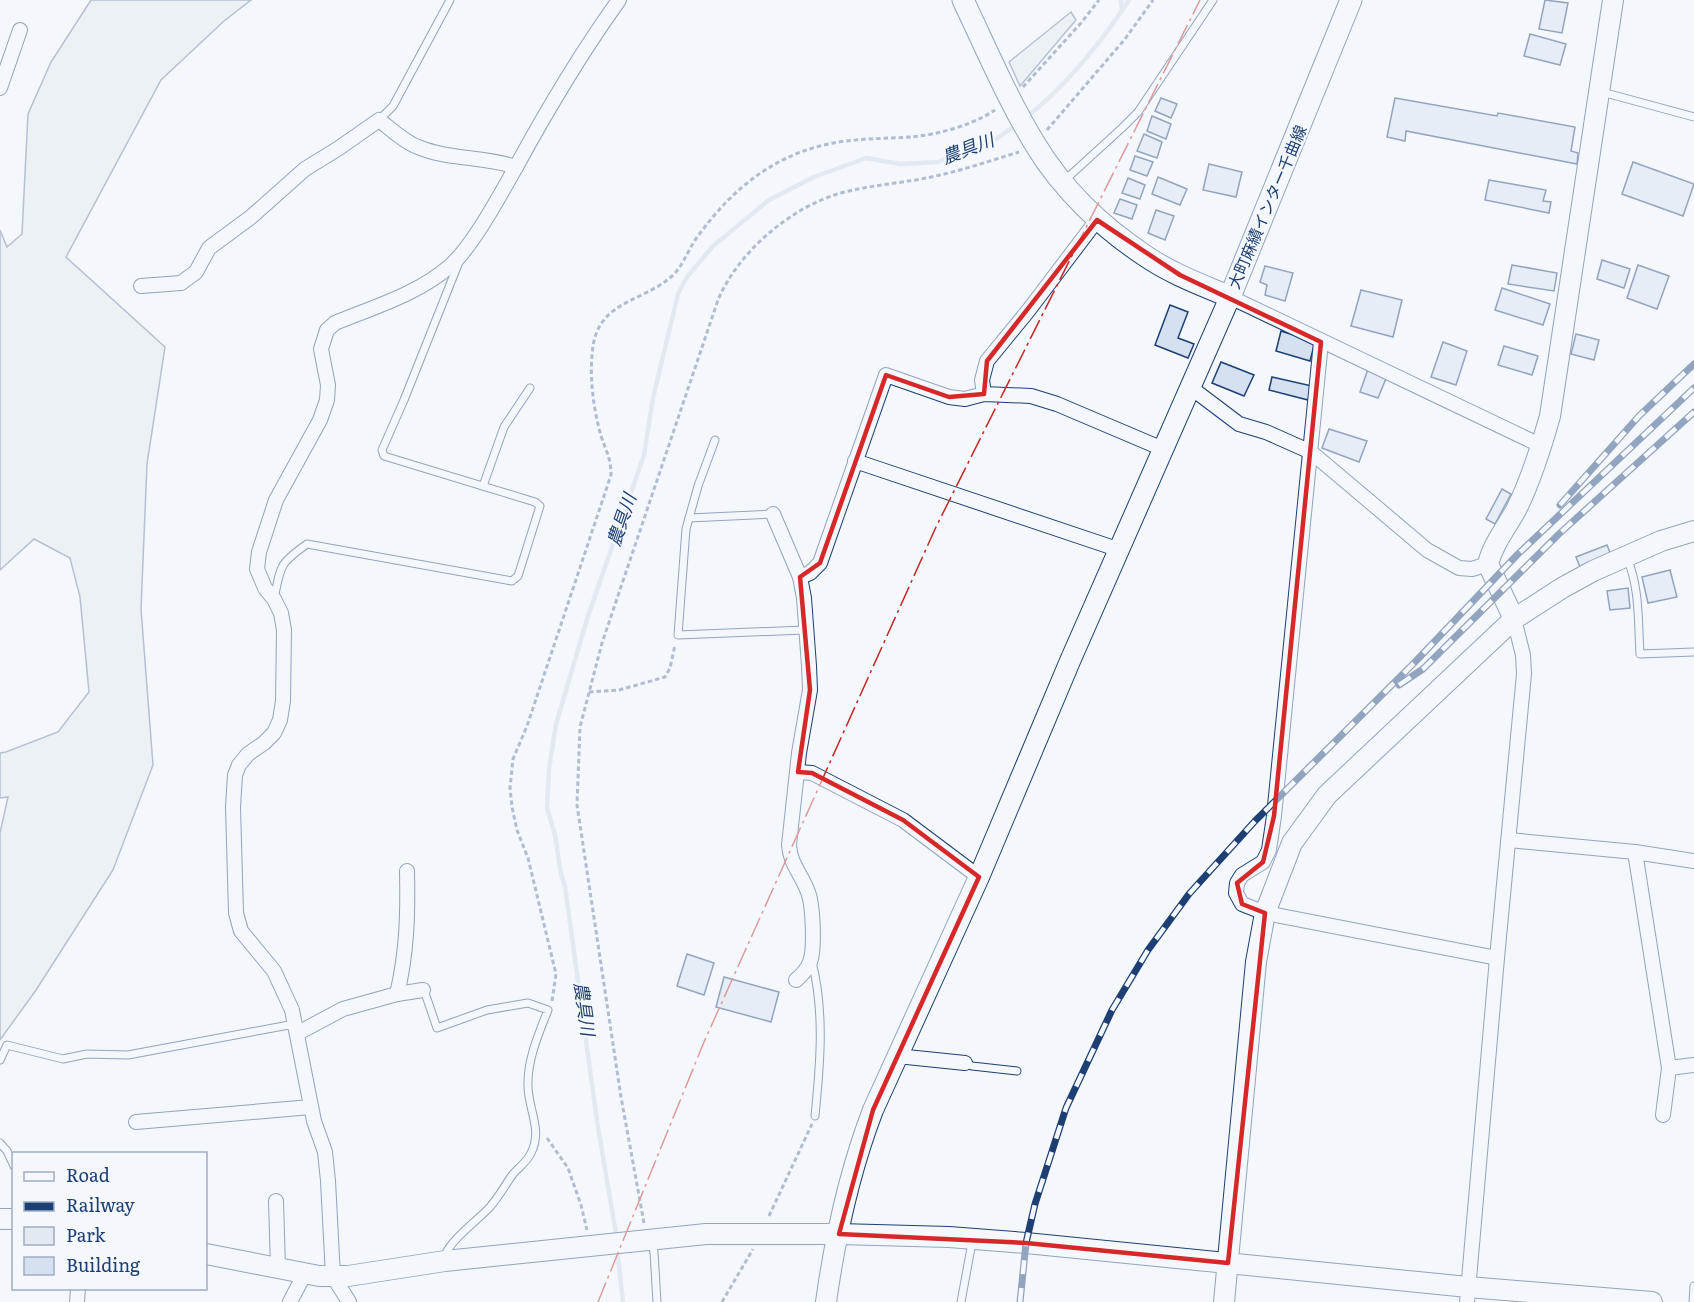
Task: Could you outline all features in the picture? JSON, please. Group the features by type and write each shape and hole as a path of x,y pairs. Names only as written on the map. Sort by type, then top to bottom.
{"main road":[{"name":"大町麻績インター千曲線","path":"963,0 1031,142 1097,220 1148,258 1180,276 1230,297 1351,0"}],"street":[{"path":"349,1302 333,1276 325,1152 311,1107 292,1010 281,984 241,931 236,913 233,807 235,775 239,765 248,754 274,733 280,720 283,701 284,630 281,613 257,569 259,552 276,500 320,420 327,399 328,385 321,349 327,330 335,323 423,285 451,265 464,251 516,167 584,48 619,0"},
{"path":"1468,1295 1524,674 1523,655 1515,619 1488,564 1496,542 1525,492 1550,416 1613,0"},
{"path":"0,88 20,30"},
{"path":"141,286 181,283 196,272 209,248 251,217 304,169 379,120 417,147 451,156 499,161 516,167"},
{"path":"984,394 982,380 987,361 1097,220"},
{"path":"826,1302 847,1193 863,1137 897,1056 979,877 1070,661 1230,297 1542,446"},
{"path":"1321,342 1269,850 1263,862 1242,875 1237,883 1236,893 1238,899 1250,908 1265,913 1497,958"},
{"path":"800,577 810,573 820,563 886,375 949,397 965,399 984,394 1030,396 1057,404 1163,449"},
{"path":"1190,387 1239,424 1266,432 1311,452 1427,550 1459,568 1472,569 1488,564"},
{"path":"855,461 1120,550"},
{"path":"773,514 800,577 804,598 810,690 798,772 790,854 795,870 808,890 811,902 812,960 806,971 796,980"},
{"path":"1224,1302 1256,962 1265,913 1292,843 1327,795 1515,619 1562,588 1626,556 1694,531"},
{"path":"798,772 813,774 903,820 979,877"},
{"path":"1509,840 1635,852 1694,861"},
{"path":"1635,852 1668,1068 1663,1115"},
{"path":"397,994 406,941 407,871"},
{"path":"298,1033 343,1009 397,994 423,990"},
{"path":"897,1056 965,1063"},
{"path":"1668,1068 1694,1065"},
{"path":"136,1122 311,1107"},
{"path":"276,1201 278,1268"},
{"path":"207,1254 305,1273 333,1276 706,1234 839,1234 970,1239 1228,1263 1468,1295 1652,1302"},
{"path":"291,1302 305,1273"}],"lane":[{"path":"379,120 393,106 450,0"},
{"path":"1064,182 1122,129 1138,111 1214,0"},
{"path":"1599,92 1694,117"},
{"path":"274,599 280,570 286,559 307,544 512,581 518,576 540,506 535,502 384,456 382,450 464,251"},
{"path":"483,486 504,427 530,388"},
{"path":"715,440 698,486 686,529 678,635 806,630"},
{"path":"689,518 773,514"},
{"path":"1626,556 1635,585 1640,654 1694,652"},
{"path":"812,960 818,996 820,1044 815,1116"},
{"path":"423,990 437,1028 487,1010 528,1003 548,1010 535,1046 528,1085 532,1113 537,1125 535,1144 526,1162 511,1177 505,1189 491,1206 447,1248 445,1262"},
{"path":"0,1060 7,1045 63,1059 87,1054 128,1055 289,1025 298,1033"},
{"path":"965,1063 972,1066 1017,1071"},
{"path":"0,1143 8,1151 12,1161"},
{"path":"647,1239 654,1252 657,1302"},
{"path":"961,1302 971,1248 970,1239"},
{"path":"1693,1302 1694,1286"}],"path":[{"path":"548,1010 554,995 556,974 528,858 514,819 510,788 513,759 527,726 611,475 611,460 602,437 592,395 593,346 598,328 614,308 648,292 673,276 697,237 732,194 757,174 785,159 823,145 866,139 912,137 947,130 985,117 1013,101 1099,0"},
{"path":"647,1239 621,1097 577,805 580,727 609,621 724,284 744,255 764,237 810,205 841,193 939,176 1031,142 1125,39 1153,0"},
{"path":"589,692 619,690 665,677 670,668 678,635"},
{"path":"722,1302 762,1234 815,1116"},
{"path":"537,1125 568,1168 594,1246"}],"highlighted area":[{"path":"1097,220 1180,275 1321,342 1274,816 1263,862 1237,883 1242,904 1265,913 1228,1263 1026,1243 839,1234 873,1110 979,877 903,820 812,773 798,772 810,690 800,577 820,563 886,375 949,397 984,394 987,361"}],"green space":[{"path":"91,0 251,0 224,21 161,80 66,257 165,347 147,464 141,609 153,765 113,870 36,990 0,1040 0,833 8,797 0,798 0,753 58,732 89,692 80,597 70,558 34,539 0,570 0,230 7,247 22,234 28,114 51,62"},
{"path":"1071,12 1076,20 1020,86 1009,62"}],"building":[{"path":"1545,0 1568,3 1562,33 1539,29"},
{"path":"1530,34 1566,44 1560,65 1524,56"},
{"path":"1161,98 1177,104 1171,118 1155,111"},
{"path":"1395,98 1575,127 1571,151 1578,153 1577,164 1406,131 1405,141 1387,137"},
{"path":"1152,116 1171,124 1166,139 1147,131"},
{"path":"1144,134 1162,142 1157,158 1137,151"},
{"path":"1135,156 1153,162 1147,176 1130,170"},
{"path":"1633,162 1694,184 1683,216 1622,194"},
{"path":"1209,164 1242,172 1236,197 1203,190"},
{"path":"1158,177 1187,189 1180,205 1152,194"},
{"path":"1128,178 1145,185 1140,199 1122,193"},
{"path":"1489,180 1546,190 1543,201 1551,202 1549,213 1485,200"},
{"path":"1120,199 1137,205 1132,219 1114,213"},
{"path":"1156,210 1174,216 1165,240 1148,233"},
{"path":"1602,260 1630,269 1624,288 1597,279"},
{"path":"1512,265 1557,273 1554,291 1508,284"},
{"path":"1638,265 1669,276 1657,309 1627,298"},
{"path":"1265,266 1293,273 1285,301 1265,295 1267,285 1260,282"},
{"path":"1502,288 1550,304 1543,325 1495,310"},
{"path":"1361,290 1402,300 1393,337 1351,326"},
{"path":"1170,305 1188,312 1178,338 1194,344 1188,358 1155,345"},
{"path":"1281,331 1315,342 1310,361 1276,351"},
{"path":"1576,334 1599,340 1594,360 1571,354"},
{"path":"1443,342 1467,351 1456,385 1431,377"},
{"path":"1504,346 1538,356 1532,375 1498,365"},
{"path":"1221,362 1254,375 1244,396 1212,383"},
{"path":"1368,369 1387,376 1378,398 1360,392"},
{"path":"1272,377 1312,386 1308,400 1269,390"},
{"path":"1329,429 1367,441 1359,462 1322,448"},
{"path":"1502,489 1511,494 1495,524 1486,519"},
{"path":"1607,545 1611,555 1580,567 1576,557"},
{"path":"1670,570 1677,597 1648,603 1642,577"},
{"path":"1628,588 1630,608 1610,610 1607,591"},
{"path":"687,954 714,963 704,995 677,986"},
{"path":"724,977 779,992 771,1022 716,1007"}],"waterway":[{"name":"農具川","path":"1121,0 1122,11"},
{"name":"農具川","path":"1025,118 1054,93 1082,63 1129,0"},
{"name":"農具川","path":"617,1240 597,1121 565,886 547,808 549,769 556,724 588,616 644,455 653,398 678,294 687,277 713,246 769,200 814,177 866,158 900,164 938,162 996,139 1016,125"},
{"name":"農具川","path":"617,1248 623,1302"}],"railway":[{"path":"1560,505 1639,416 1694,364"},
{"path":"1020,1302 1026,1243 1035,1204 1066,1108 1112,1010 1148,950 1189,894 1255,821 1415,662 1517,555 1694,388"},
{"path":"1399,685 1423,669 1560,533 1694,412"}],"power":[{"path":"598,1302 704,1042 936,527 1200,0"}]}
